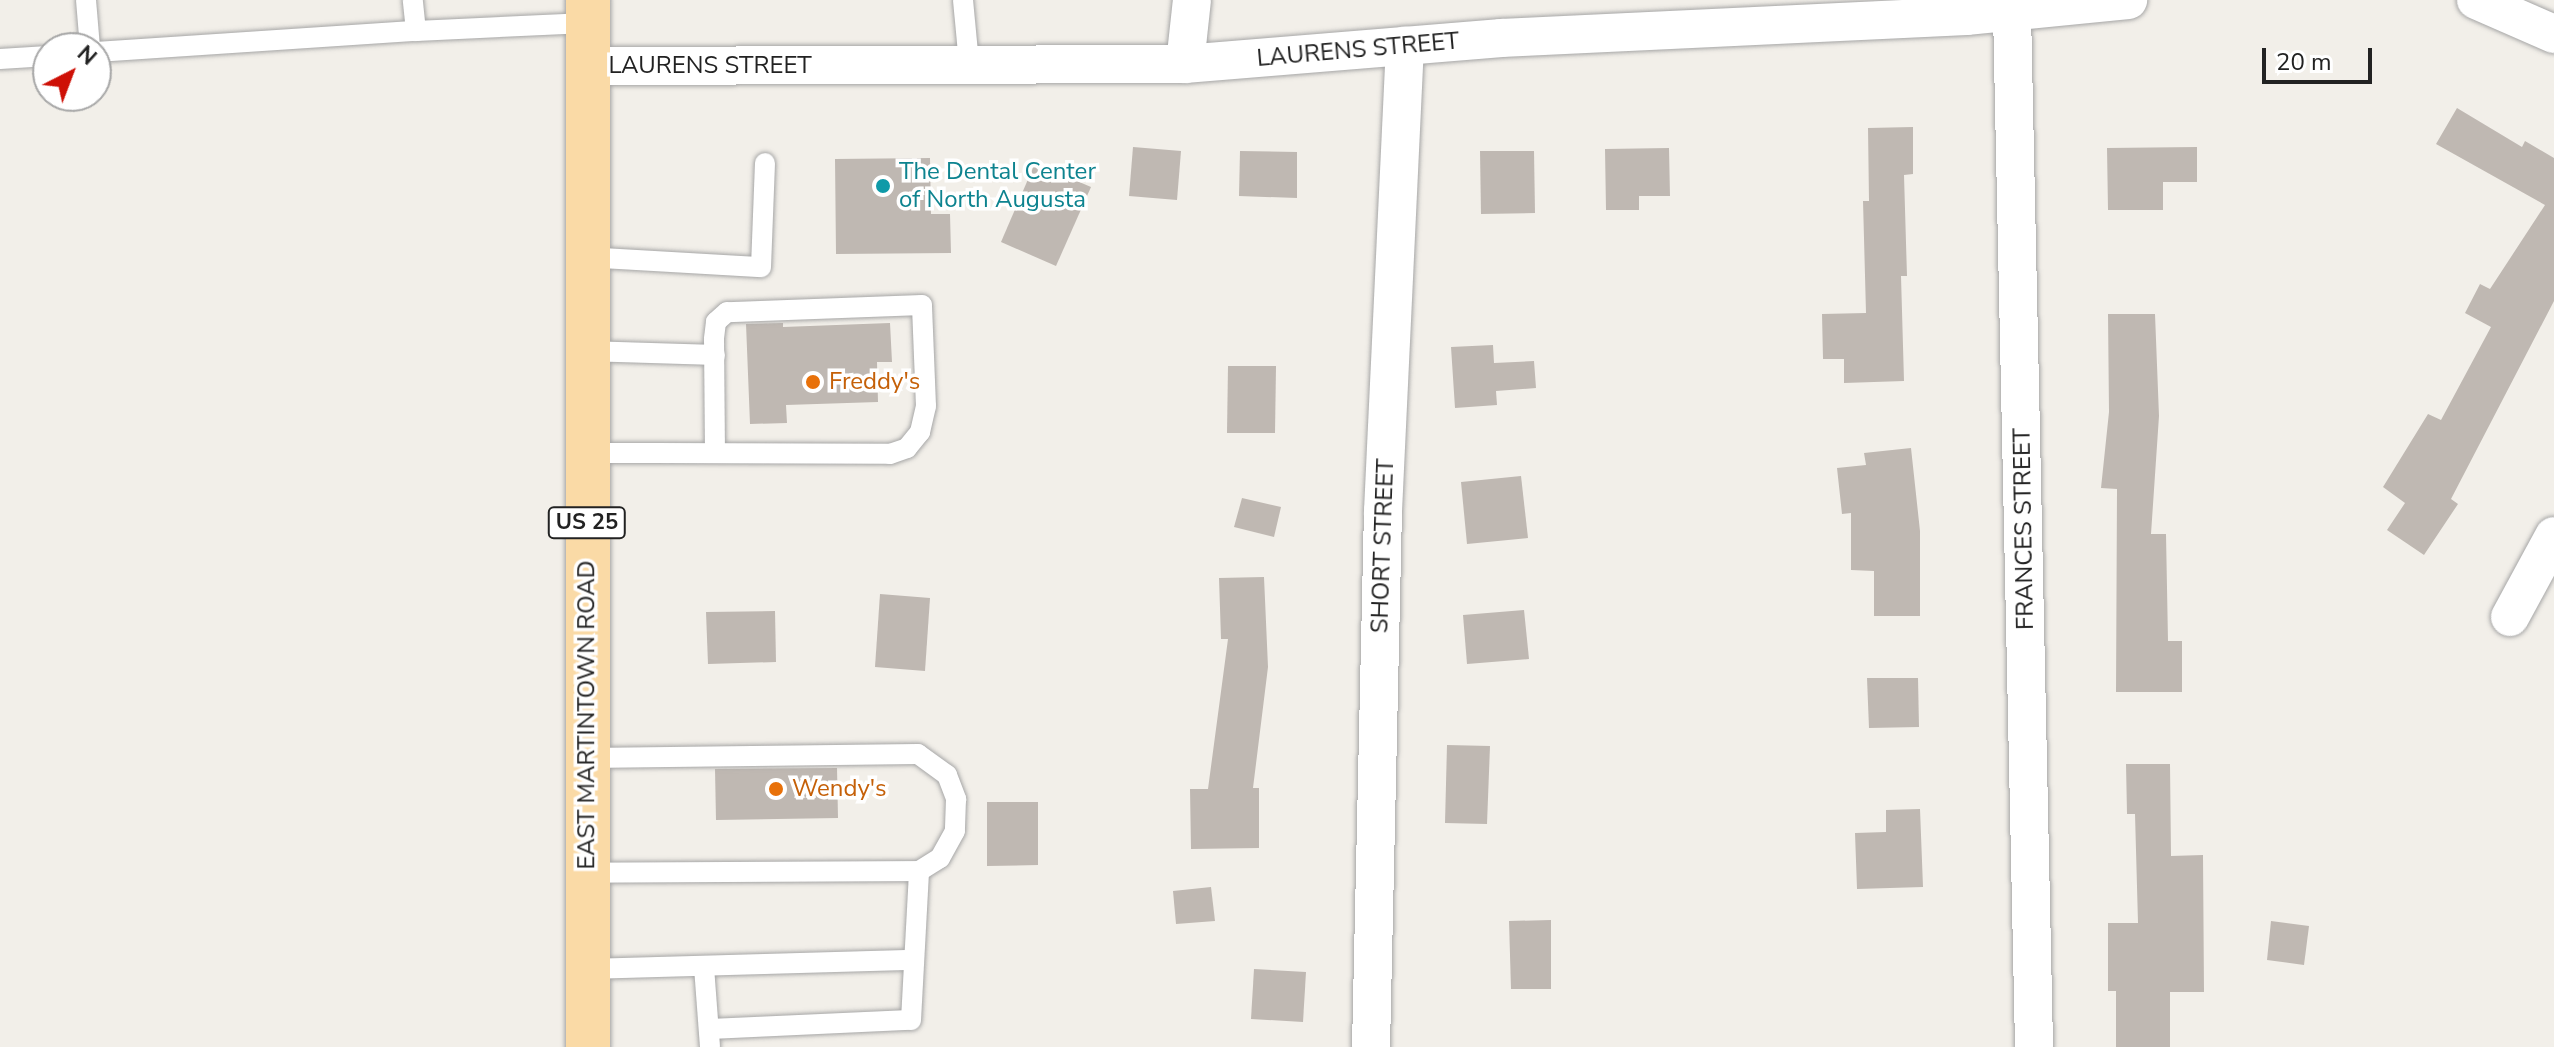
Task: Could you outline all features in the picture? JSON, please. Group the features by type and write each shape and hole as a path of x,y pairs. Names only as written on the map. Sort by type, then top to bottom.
{"main road":[{"name":"EAST MARTINTOWN ROAD","path":"587,11 588,1047"}],"street":[{"path":"1185,64 1192,0"},
{"name":"LAURENS STREET","path":"586,66 1185,64 1405,46 2128,0"},
{"path":"2476,0 2554,34"},
{"name":"FRANCES STREET","path":"2020,7 2034,1047"},
{"name":"SHORT STREET","path":"1371,1047 1383,511 1405,46"},
{"path":"2510,617 2554,536"}],"lane":[{"path":"86,0 89,32"},
{"path":"413,0 416,31"},
{"path":"963,0 969,64"},
{"path":"112,51 416,31 587,11"},
{"path":"0,59 32,57"},
{"path":"586,257 761,267 765,163"},
{"path":"586,453 890,454 907,448 920,432 926,406 922,305 734,310 716,322 715,453"},
{"path":"587,351 715,355"},
{"path":"587,758 918,754 947,775 956,799 955,831 940,858 919,871 587,873"},
{"path":"704,967 710,1038 911,1020 919,871"},
{"path":"588,969 914,960"}],"building":[{"path":"2457,108 2522,147 2525,141 2554,158 2554,301 2451,499 2458,504 2424,555 2387,530 2405,503 2383,487 2428,414 2441,420 2491,327 2465,313 2480,284 2490,289 2545,205 2436,144"},
{"path":"1913,127 1913,174 1904,175 1907,276 1901,276 1904,381 1844,383 1844,359 1823,359 1822,314 1866,313 1863,201 1869,201 1868,128"},
{"path":"1133,147 1181,151 1177,200 1129,196"},
{"path":"2197,147 2197,182 2163,182 2163,210 2108,210 2107,148"},
{"path":"1669,148 1670,196 1639,196 1639,210 1606,210 1605,149"},
{"path":"1240,151 1297,152 1297,198 1239,196"},
{"path":"1480,151 1534,151 1535,213 1481,214"},
{"name":"The Dental Center of North Augusta","path":"930,158 931,214 950,214 951,253 836,254 835,159"},
{"path":"1035,163 1091,187 1056,266 1001,242"},
{"path":"2108,314 2155,314 2159,416 2151,534 2166,534 2168,641 2182,641 2182,692 2116,692 2117,489 2101,488 2109,412"},
{"name":"Freddy's","path":"783,323 783,327 890,323 892,362 877,362 878,402 786,405 787,423 750,424 746,324"},
{"path":"1493,345 1494,363 1534,361 1536,388 1496,391 1497,405 1455,408 1451,347"},
{"path":"1228,366 1276,366 1275,433 1227,433"},
{"path":"1911,448 1920,531 1920,616 1874,616 1874,571 1851,570 1851,513 1842,514 1837,468 1866,465 1864,453"},
{"path":"1521,476 1528,538 1467,544 1461,482"},
{"path":"1242,498 1281,507 1274,537 1234,527"},
{"path":"1264,577 1268,667 1253,788 1259,788 1259,848 1191,849 1190,789 1208,789 1228,639 1221,639 1219,578"},
{"path":"880,594 930,598 925,671 875,667"},
{"path":"1524,610 1529,659 1467,664 1463,615"},
{"path":"775,611 776,662 708,664 706,612"},
{"path":"1867,678 1918,678 1919,727 1869,728"},
{"path":"1447,745 1490,746 1487,824 1445,823"},
{"path":"2126,764 2170,764 2171,856 2203,855 2204,992 2170,992 2170,1047 2116,1047 2116,991 2108,991 2108,923 2138,923 2135,814 2127,814"},
{"name":"Wendy's","path":"837,768 838,818 716,820 715,769"},
{"path":"987,802 1038,802 1038,865 987,866"},
{"path":"1920,809 1923,887 1857,889 1855,833 1886,832 1886,810"},
{"path":"1211,887 1215,921 1176,924 1173,891"},
{"path":"1551,920 1551,989 1511,989 1509,921"},
{"path":"2271,921 2309,926 2304,965 2267,960"},
{"path":"1254,969 1306,972 1303,1022 1251,1019"}],"place":[{"name":"The Dental Center of North Augusta","path":"883,186"},
{"name":"Freddy's","path":"813,382"},
{"name":"Wendy's","path":"776,789"}]}
